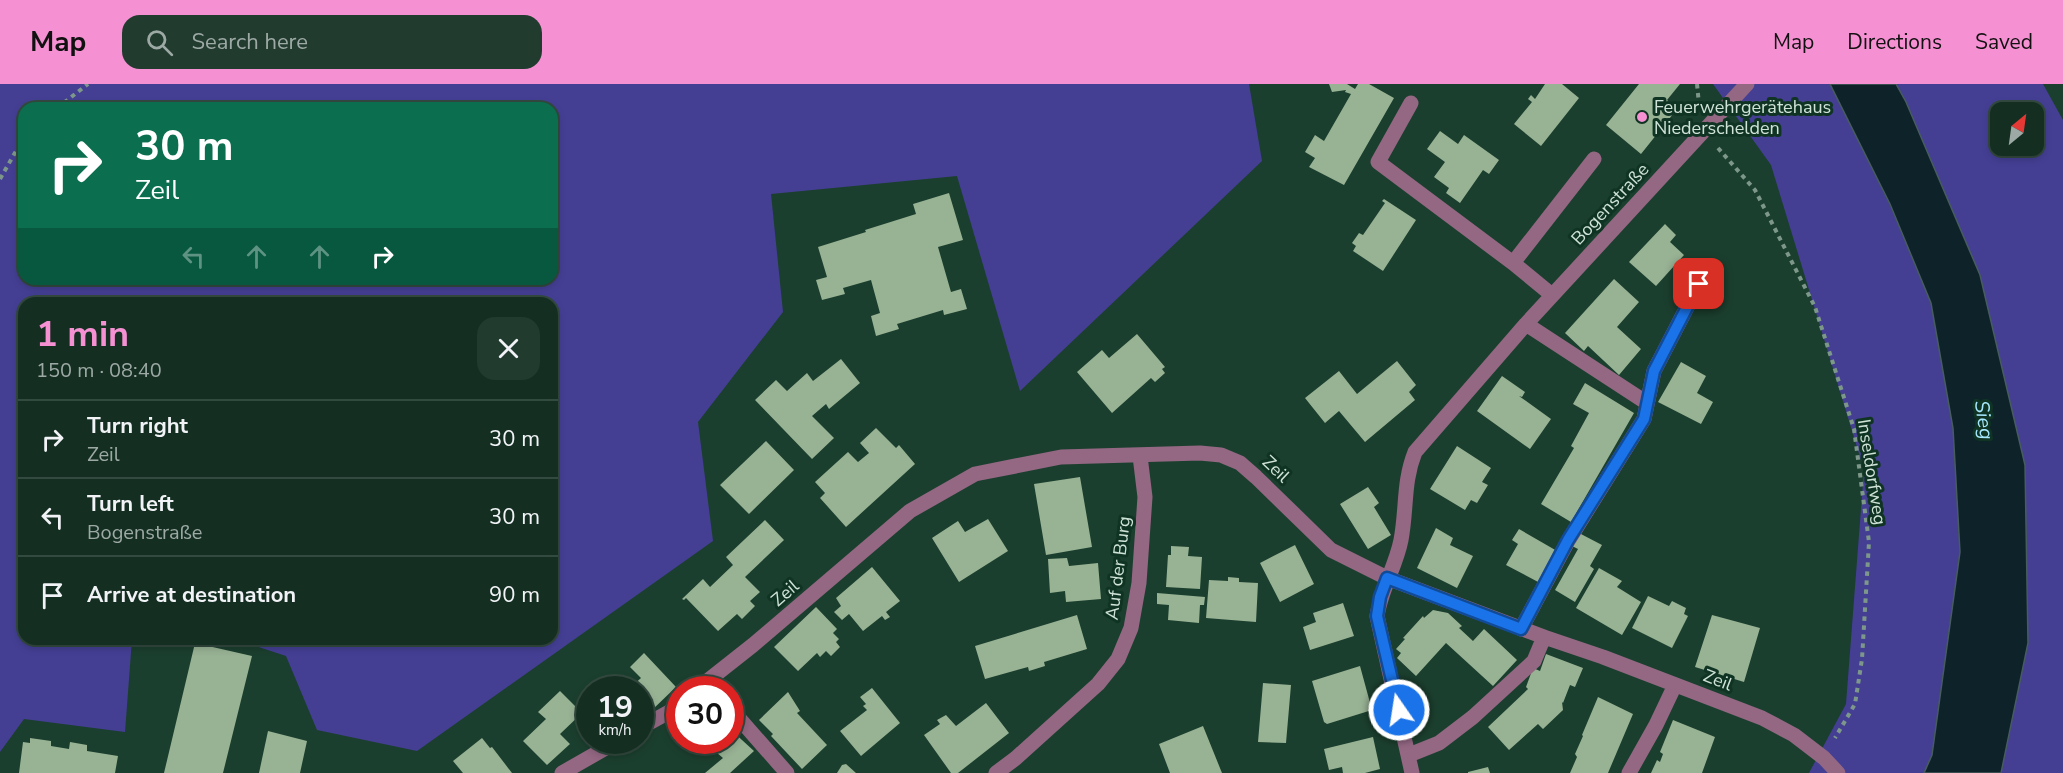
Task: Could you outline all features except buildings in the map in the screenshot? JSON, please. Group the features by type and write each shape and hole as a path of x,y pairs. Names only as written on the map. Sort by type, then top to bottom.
{"street":[{"name":"Bogenstraße","path":"1412,773 1377,616 1380,597 1400,543 1407,471 1415,452 1552,295 1747,84"},
{"path":"1411,103 1378,162 1552,295"},
{"path":"1513,263 1593,159"},
{"path":"1521,629 1568,540 1644,419 1654,371 1699,284"},
{"path":"1526,324 1647,402"},
{"name":"Zeil","path":"718,676 910,511 975,474 1061,458 1200,453 1221,455 1240,463 1331,550 1387,578 1762,718 1794,735 1824,758 1838,773"},
{"name":"Auf der Burg","path":"996,773 1016,758 1098,684 1118,659 1131,628 1139,583 1145,497 1140,456"},
{"path":"1409,755 1439,742 1473,717 1534,661 1544,638"},
{"path":"1629,773 1675,685"},
{"path":"744,724 787,773"},
{"path":"562,773 595,754"}],"path":[{"path":"64,102 87,84"},
{"name":"Inseldorfweg","path":"1703,131 1755,190 1815,308 1854,429 1869,542 1862,659 1855,704 1824,758"},
{"path":"0,179 18,148"}],"shaded area":[{"path":"0,84 1249,84 1262,161 1020,391 957,176 771,194 783,312 698,422 713,541 417,751 317,730 286,656 252,645 558,645 558,297 18,297 18,645 132,645 125,732 24,719 0,752"},
{"path":"1713,84 1830,84 1890,205 1931,303 1953,428 1960,552 1932,755 1924,773 1809,773 1846,704 1864,470 1771,165"},
{"path":"1896,84 2043,84 2063,120 2063,773 2001,773 2028,643"}],"water":[{"name":"Sieg","path":"1830,84 1896,84 1906,102 1980,275 2025,465 2028,643 2001,773 1924,773 1932,755 1960,552 1953,428 1931,303 1890,204"}],"place":[{"name":"Feuerwehrgerätehaus Niederschelden","path":"1642,117"}],"route":[{"path":"1399,710 1377,616 1380,597 1387,578 1521,629 1568,540 1644,419 1654,371 1699,284"}]}
